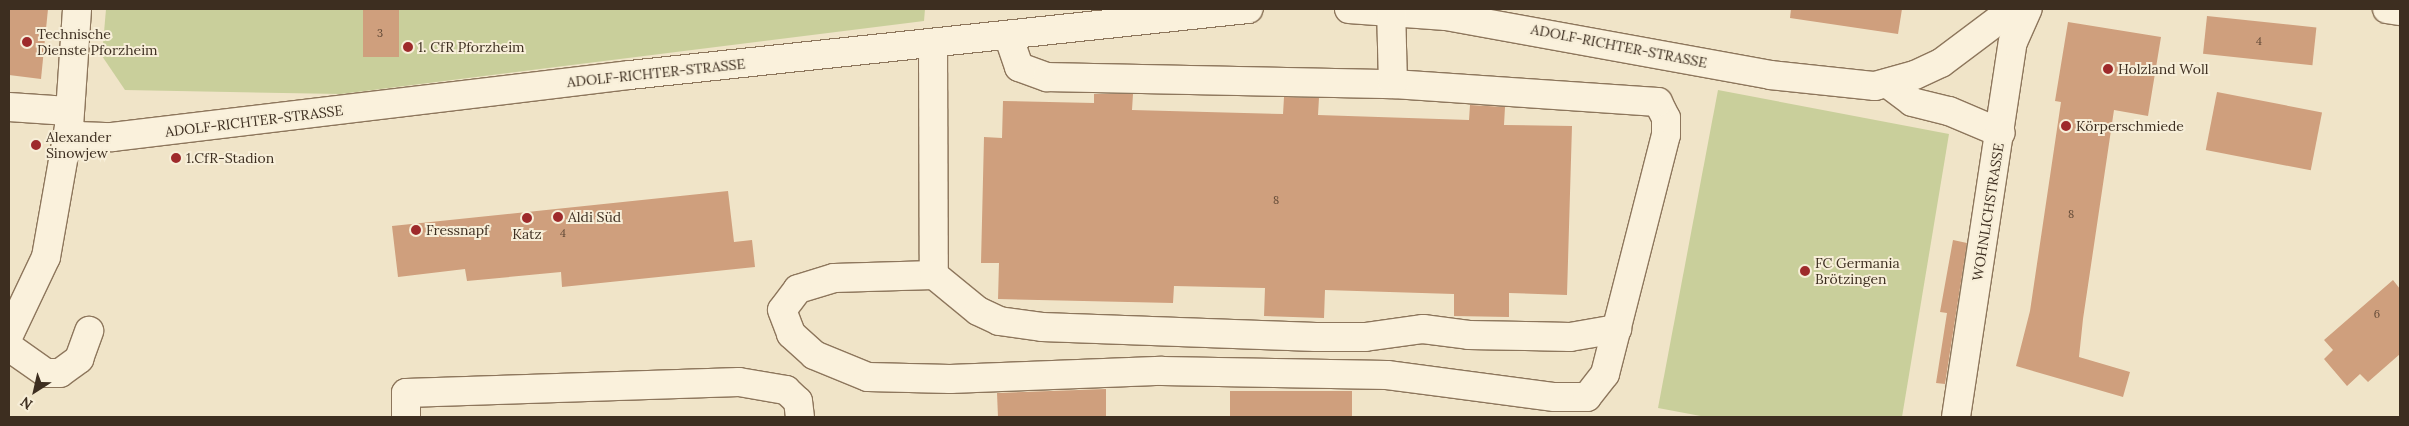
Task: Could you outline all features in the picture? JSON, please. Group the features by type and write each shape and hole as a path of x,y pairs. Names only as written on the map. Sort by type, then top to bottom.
{"street":[{"path":"9,335 46,257 68,119 77,9"},
{"name":"ADOLF-RICHTER-STRASSE","path":"68,119 77,136 112,137 630,75 1248,9"},
{"name":"ADOLF-RICHTER-STRASSE","path":"1349,9 1538,20 1807,81 1875,86 1941,63 2013,9"},
{"name":"WOHNLICHSTRASSE","path":"1956,417 2001,133 2013,42 2028,9"},
{"path":"2387,9 2400,11"},
{"path":"1381,10 1393,84"},
{"path":"1008,35 1019,67 1047,77 1393,84 1658,102 1666,118 1666,135 1617,329 1605,374 1586,397 1555,397 1387,375 1162,371 950,379 868,377 814,355 791,334 782,310 798,289 834,278 934,275 978,311 999,321 1042,327 1316,337 1365,337 1423,329 1469,335 1570,337 1617,329"},
{"path":"933,44 934,275"},
{"path":"1887,83 1912,102 1949,110 2001,133"},
{"path":"9,107 68,119"},
{"path":"9,347 46,373 60,373 79,359 89,331"},
{"path":"406,417 406,393 739,382 786,390 798,401 800,417"}],"green space":[{"name":"1. CfR Pforzheim","path":"106,9 925,9 924,21 341,94 125,90 102,56"},
{"name":"FC Germania Brötzingen","path":"1718,90 1949,134 1902,417 1706,417 1658,408"}],"building":[{"name":"Technische Dienste Pforzheim","path":"9,9 48,9 41,79 9,75"},
{"path":"363,9 399,9 399,57 363,57"},
{"path":"1791,9 1902,9 1898,34 1790,18"},
{"path":"2207,16 2316,27 2312,65 2203,54"},
{"path":"2068,22 2161,37 2148,116 2114,110 2083,319 2079,357 2130,372 2123,397 2016,366 2030,311 2061,102 2055,101"},
{"path":"2217,92 2322,112 2311,170 2206,150"},
{"path":"1094,94 1133,94 1132,110 1283,114 1284,97 1319,98 1318,115 1469,120 1470,105 1505,107 1504,125 1572,126 1567,295 1509,293 1509,317 1454,316 1454,294 1325,290 1324,318 1264,316 1265,288 1174,286 1173,303 998,299 999,263 981,263 984,137 1002,138 1003,101 1094,103"},
{"path":"728,191 734,242 752,240 755,267 562,287 561,272 467,281 465,269 398,277 392,226"},
{"path":"1953,240 1967,243 1945,384 1936,383 1947,313 1940,312"},
{"path":"2393,280 2400,289 2400,354 2368,382 2360,374 2347,386 2324,359 2333,350 2324,340"},
{"path":"1106,389 1106,417 998,417 997,393"},
{"path":"1230,391 1352,391 1352,417 1230,417"}],"place":[{"name":"Technische Dienste Pforzheim","path":"27,42"},
{"name":"1. CfR Pforzheim","path":"408,47"},
{"name":"Holzland Woll","path":"2108,69"},
{"name":"Körperschmiede","path":"2066,126"},
{"name":"Alexander Sinowjew","path":"36,145"},
{"name":"1.CfR-Stadion","path":"176,158"},
{"name":"Aldi Süd","path":"558,217"},
{"name":"Katz","path":"527,218"},
{"name":"Fressnapf","path":"416,230"},
{"name":"FC Germania Brötzingen","path":"1805,271"}]}
